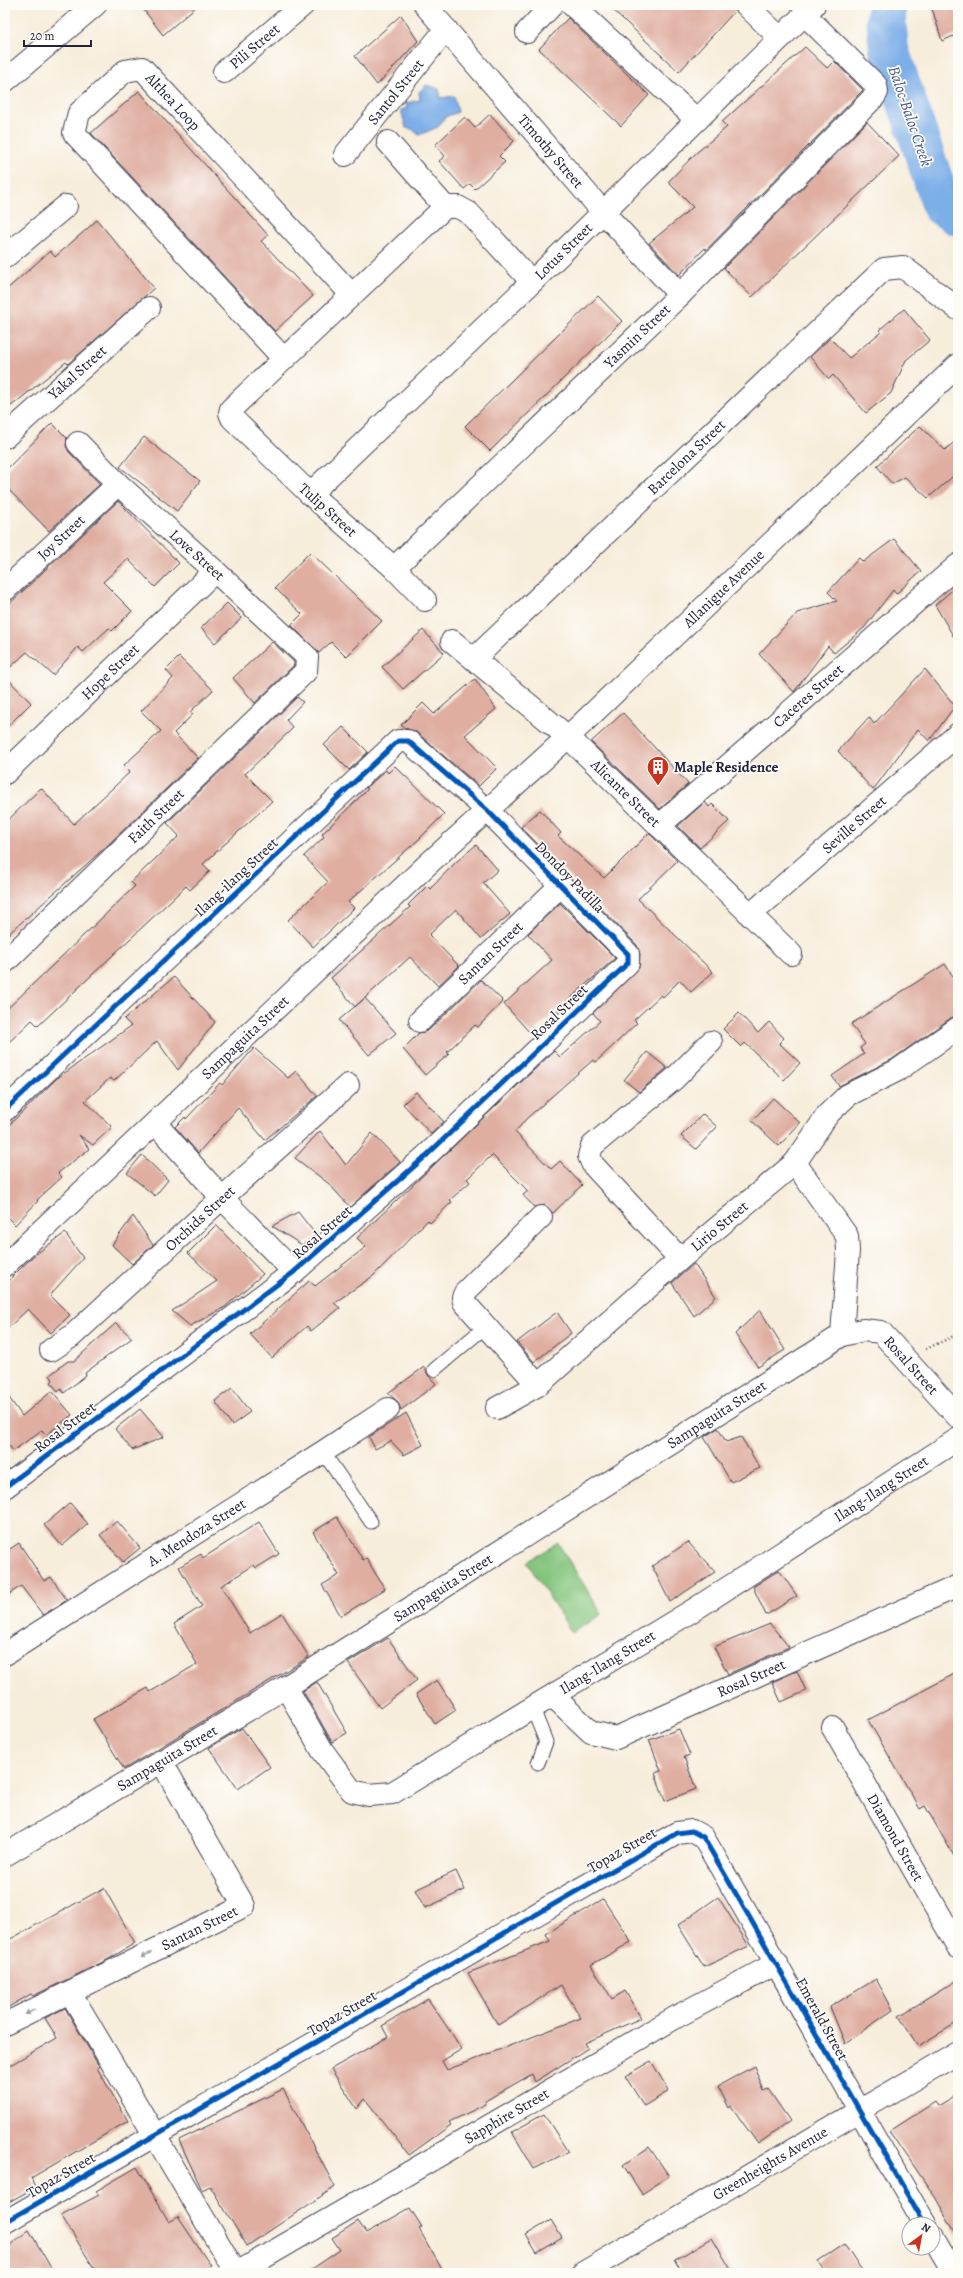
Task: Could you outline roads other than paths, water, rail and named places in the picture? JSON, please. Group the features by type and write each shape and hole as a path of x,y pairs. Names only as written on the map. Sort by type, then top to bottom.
{"street":[{"path":"5,81 95,5"},
{"name":"Pili Street","path":"224,72 303,5"},
{"name":"Timothy Street","path":"424,5 603,212 680,295"},
{"path":"527,32 552,5"},
{"path":"572,5 697,120"},
{"path":"746,5 780,38"},
{"name":"Lotus Street","path":"310,494 532,282 809,10"},
{"name":"Yasmin Street","path":"394,568 680,295 874,97 877,92 876,85 809,10"},
{"name":"Santol Street","path":"345,155 446,30"},
{"name":"Althea Loop","path":"283,358 74,134 79,113 125,71 142,68 352,294"},
{"path":"388,142 445,207"},
{"path":"5,256 66,206"},
{"path":"283,358 445,207 458,207 469,213 532,282"},
{"name":"Barcelona Street","path":"474,659 884,269 903,266 958,308"},
{"name":"Yakal Street","path":"5,437 149,308"},
{"name":"Tulip Street","path":"283,358 231,409 230,413 232,418 310,494 394,568 425,600"},
{"name":"Allanigue Avenue","path":"488,811 568,737 958,365"},
{"name":"Love Street","path":"78,443 118,484 215,571 307,657 306,671"},
{"name":"Joy Street","path":"5,590 118,484"},
{"name":"Caceres Street","path":"659,826 958,565"},
{"name":"Hope Street","path":"5,773 215,571"},
{"name":"Alicante Street","path":"452,641 568,737 750,915 792,954"},
{"name":"Faith Street","path":"5,962 306,671"},
{"name":"Seville Street","path":"750,915 958,734"},
{"name":"Ilang-ilang Street","path":"5,1110 398,741 408,741 488,811"},
{"name":"Dondoy Padilla","path":"488,811 628,954 628,963"},
{"name":"Sampaguita Street","path":"5,1265 156,1124 428,864 488,811"},
{"name":"Santan Street","path":"420,1021 561,885"},
{"name":"Rosal Street","path":"5,1487 294,1272 427,1155 628,963"},
{"name":"Lirio Street","path":"497,1408 538,1385 680,1259 795,1163 828,1114 848,1095 898,1070 958,1028"},
{"path":"680,1259 593,1165 589,1156 592,1146 674,1079 711,1042"},
{"name":"Orchids Street","path":"51,1350 72,1336 348,1085"},
{"path":"156,1124 222,1198 294,1272"},
{"path":"795,1163 847,1236 848,1251 842,1335"},
{"path":"538,1385 485,1327 464,1302 463,1297 466,1291 541,1217"},
{"name":"Sampaguita Street","path":"5,1854 286,1687 842,1335 863,1330 881,1332"},
{"name":"Rosal Street","path":"881,1332 958,1417"},
{"name":"A. Mendoza Street","path":"5,1654 388,1409"},
{"name":"Ilang-Ilang Street","path":"286,1687 322,1750 352,1790 369,1795 392,1793 533,1709 695,1609 958,1439"},
{"name":"Rosal Street","path":"553,1696 591,1732 616,1738 958,1586"},
{"name":"Diamond Street","path":"833,1728 958,1947"},
{"name":"Santan Street","path":"5,2024 244,1906 161,1762"},
{"name":"Emerald Street","path":"692,1831 703,1837 777,1963 859,2112 920,2216"},
{"name":"Topaz Street","path":"5,2222 677,1833 692,1831"},
{"name":"Sapphire Street","path":"237,2273 678,2016 777,1963"},
{"path":"70,1992 153,2136 237,2273"},
{"name":"Greenheights Avenue","path":"583,2273 958,2053"},
{"path":"941,2252 953,2273"}],"lane":[{"path":"434,1370 485,1327"},
{"path":"323,1452 371,1522"},
{"path":"533,1709 546,1742 538,1763"}],"water":[{"path":"426,85 439,89 441,98 454,96 458,112 445,117 438,127 419,135 412,129 406,128 401,110 407,108 406,103 420,100 419,92"}],"waterway":[{"name":"Baloc-Baloc Creek","path":"887,5 886,20 889,50 942,206 958,216"}],"place":[{"name":"Maple Residence","path":"658,786"}]}
